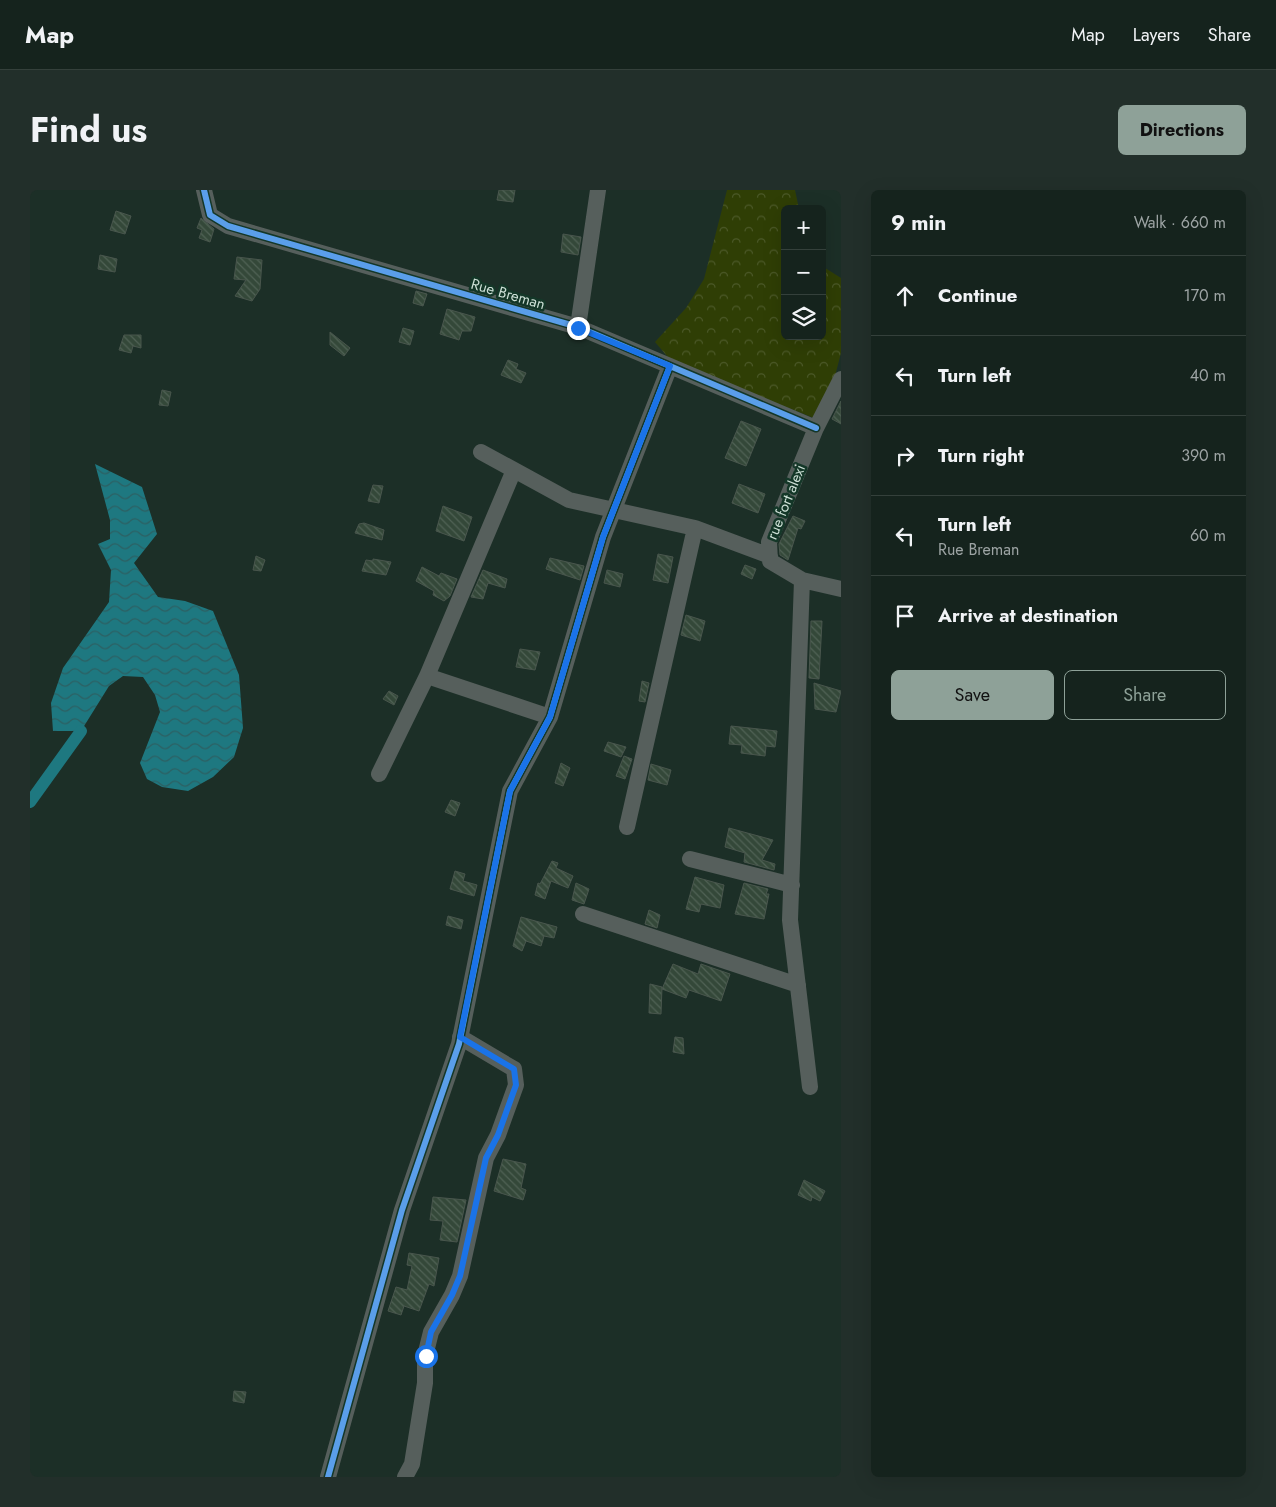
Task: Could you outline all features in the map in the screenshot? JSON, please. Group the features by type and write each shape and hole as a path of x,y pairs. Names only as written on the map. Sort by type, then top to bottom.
{"street":[{"name":"Rue Breman","path":"204,190 210,215 228,226 578,328 816,428"},
{"path":"578,328 598,190"},
{"path":"328,1477 402,1210 460,1037 510,791 550,717 603,537 670,366"},
{"name":"rue fort alexi","path":"841,379 816,428 769,542 770,561 802,580 841,589"},
{"path":"481,452 569,500 695,528 770,556"},
{"path":"379,774 427,676 514,470"},
{"path":"626,827 695,528"},
{"path":"802,580 790,920 810,1088"},
{"path":"427,676 550,717"},
{"path":"690,859 792,885"},
{"path":"583,914 798,985"},
{"path":"404,1477 412,1464 425,1383 426,1356 431,1332 452,1295 460,1276 486,1158 498,1135 516,1085 514,1069 460,1037"}],"green space":[{"path":"727,190 795,190 798,205 781,205 781,340 826,340 826,269 841,278 841,353 835,376 814,418 672,362 655,342 686,308 704,279"}],"water":[{"path":"95,464 142,487 157,534 134,563 158,597 185,601 213,611 239,675 243,728 234,757 213,777 188,791 162,787 147,779 140,763 160,712 155,695 143,677 123,676 109,686 81,731 53,731 51,703 63,668 109,602 111,570 98,544 110,539 110,520"}],"building":[{"path":"499,190 515,190 513,202 497,200"},
{"path":"116,211 131,216 125,234 110,230"},
{"path":"201,218 214,229 210,242 199,238 202,230 197,228"},
{"path":"563,234 581,237 578,255 561,252"},
{"path":"100,255 117,259 115,272 98,269"},
{"path":"237,257 262,260 260,289 252,301 235,296 246,280 234,279"},
{"path":"416,291 427,294 423,306 413,303"},
{"path":"447,309 475,317 471,331 462,331 459,340 440,334"},
{"path":"403,328 414,331 410,345 399,342"},
{"path":"330,332 350,348 344,356 330,345"},
{"path":"124,335 141,335 141,348 133,346 131,353 119,350"},
{"path":"508,360 518,364 516,369 526,373 521,383 501,375"},
{"path":"162,390 171,392 168,406 159,405"},
{"path":"841,401 841,424 832,419"},
{"path":"741,421 761,429 746,466 725,458"},
{"path":"739,484 765,494 758,513 732,503"},
{"path":"373,485 383,486 379,503 368,501"},
{"path":"443,506 472,517 464,541 436,531"},
{"path":"793,516 805,521 801,529 798,528 788,560 780,555 779,544"},
{"path":"364,523 384,530 382,540 355,533 359,524"},
{"path":"658,554 673,557 668,583 653,580"},
{"path":"256,556 265,560 261,571 253,570"},
{"path":"550,558 584,566 580,580 546,569"},
{"path":"373,559 391,562 386,575 362,571 366,560 373,561"},
{"path":"745,565 756,569 752,579 741,574"},
{"path":"422,567 439,576 441,573 457,579 450,596 444,601 433,595 434,591 416,581"},
{"path":"483,570 507,579 505,588 488,583 483,599 471,597"},
{"path":"607,570 623,574 620,587 604,583"},
{"path":"686,615 705,621 700,641 681,635"},
{"path":"811,621 822,621 819,679 809,678"},
{"path":"520,649 540,652 535,670 516,667"},
{"path":"642,681 649,683 645,702 639,701"},
{"path":"814,683 841,691 836,712 815,709"},
{"path":"389,691 398,696 394,705 383,699"},
{"path":"731,726 777,731 775,747 766,746 765,756 741,753 742,745 729,744"},
{"path":"608,742 626,747 621,757 604,751"},
{"path":"624,756 632,759 625,779 616,776"},
{"path":"561,763 570,768 563,786 555,783"},
{"path":"651,764 671,770 667,785 648,780"},
{"path":"451,800 460,803 455,816 445,812"},
{"path":"729,828 773,840 762,860 775,864 774,870 744,862 745,853 725,847"},
{"path":"552,861 558,863 556,868 573,876 568,888 551,881 545,899 535,895 538,883 540,884"},
{"path":"455,871 465,874 463,881 477,885 474,896 450,889"},
{"path":"695,877 724,885 720,908 701,904 699,912 686,909"},
{"path":"576,883 589,889 584,904 572,900"},
{"path":"744,883 768,889 766,894 769,894 764,919 735,914"},
{"path":"649,910 660,915 657,928 645,924"},
{"path":"448,916 463,920 461,929 446,925"},
{"path":"521,917 557,927 554,938 544,936 541,946 526,941 522,951 513,946"},
{"path":"673,964 698,974 701,964 730,974 721,1001 689,990 686,998 662,989"},
{"path":"650,984 662,987 661,1014 649,1013"},
{"path":"675,1037 683,1038 684,1054 673,1052"},
{"path":"503,1159 526,1164 521,1188 526,1190 523,1200 494,1191"},
{"path":"804,1180 825,1191 820,1201 812,1197 811,1201 798,1195"},
{"path":"433,1197 466,1200 457,1242 440,1240 443,1221 430,1220"},
{"path":"409,1253 439,1258 434,1286 429,1284 419,1311 404,1306 401,1315 388,1311 396,1287 407,1290 412,1266 407,1265"},
{"path":"234,1391 246,1392 244,1403 233,1401"}],"waterway":[{"path":"30,802 81,731"}],"cycle path":[{"path":"204,190 210,215 228,226 578,327 816,428"},
{"path":"328,1477 402,1210 459,1044 510,791 550,717 603,537 670,366"}],"route":[{"path":"426,1356 431,1332 452,1295 460,1276 486,1158 498,1135 516,1085 514,1069 460,1037 510,791 550,717 603,537 670,366 578,328"}]}
